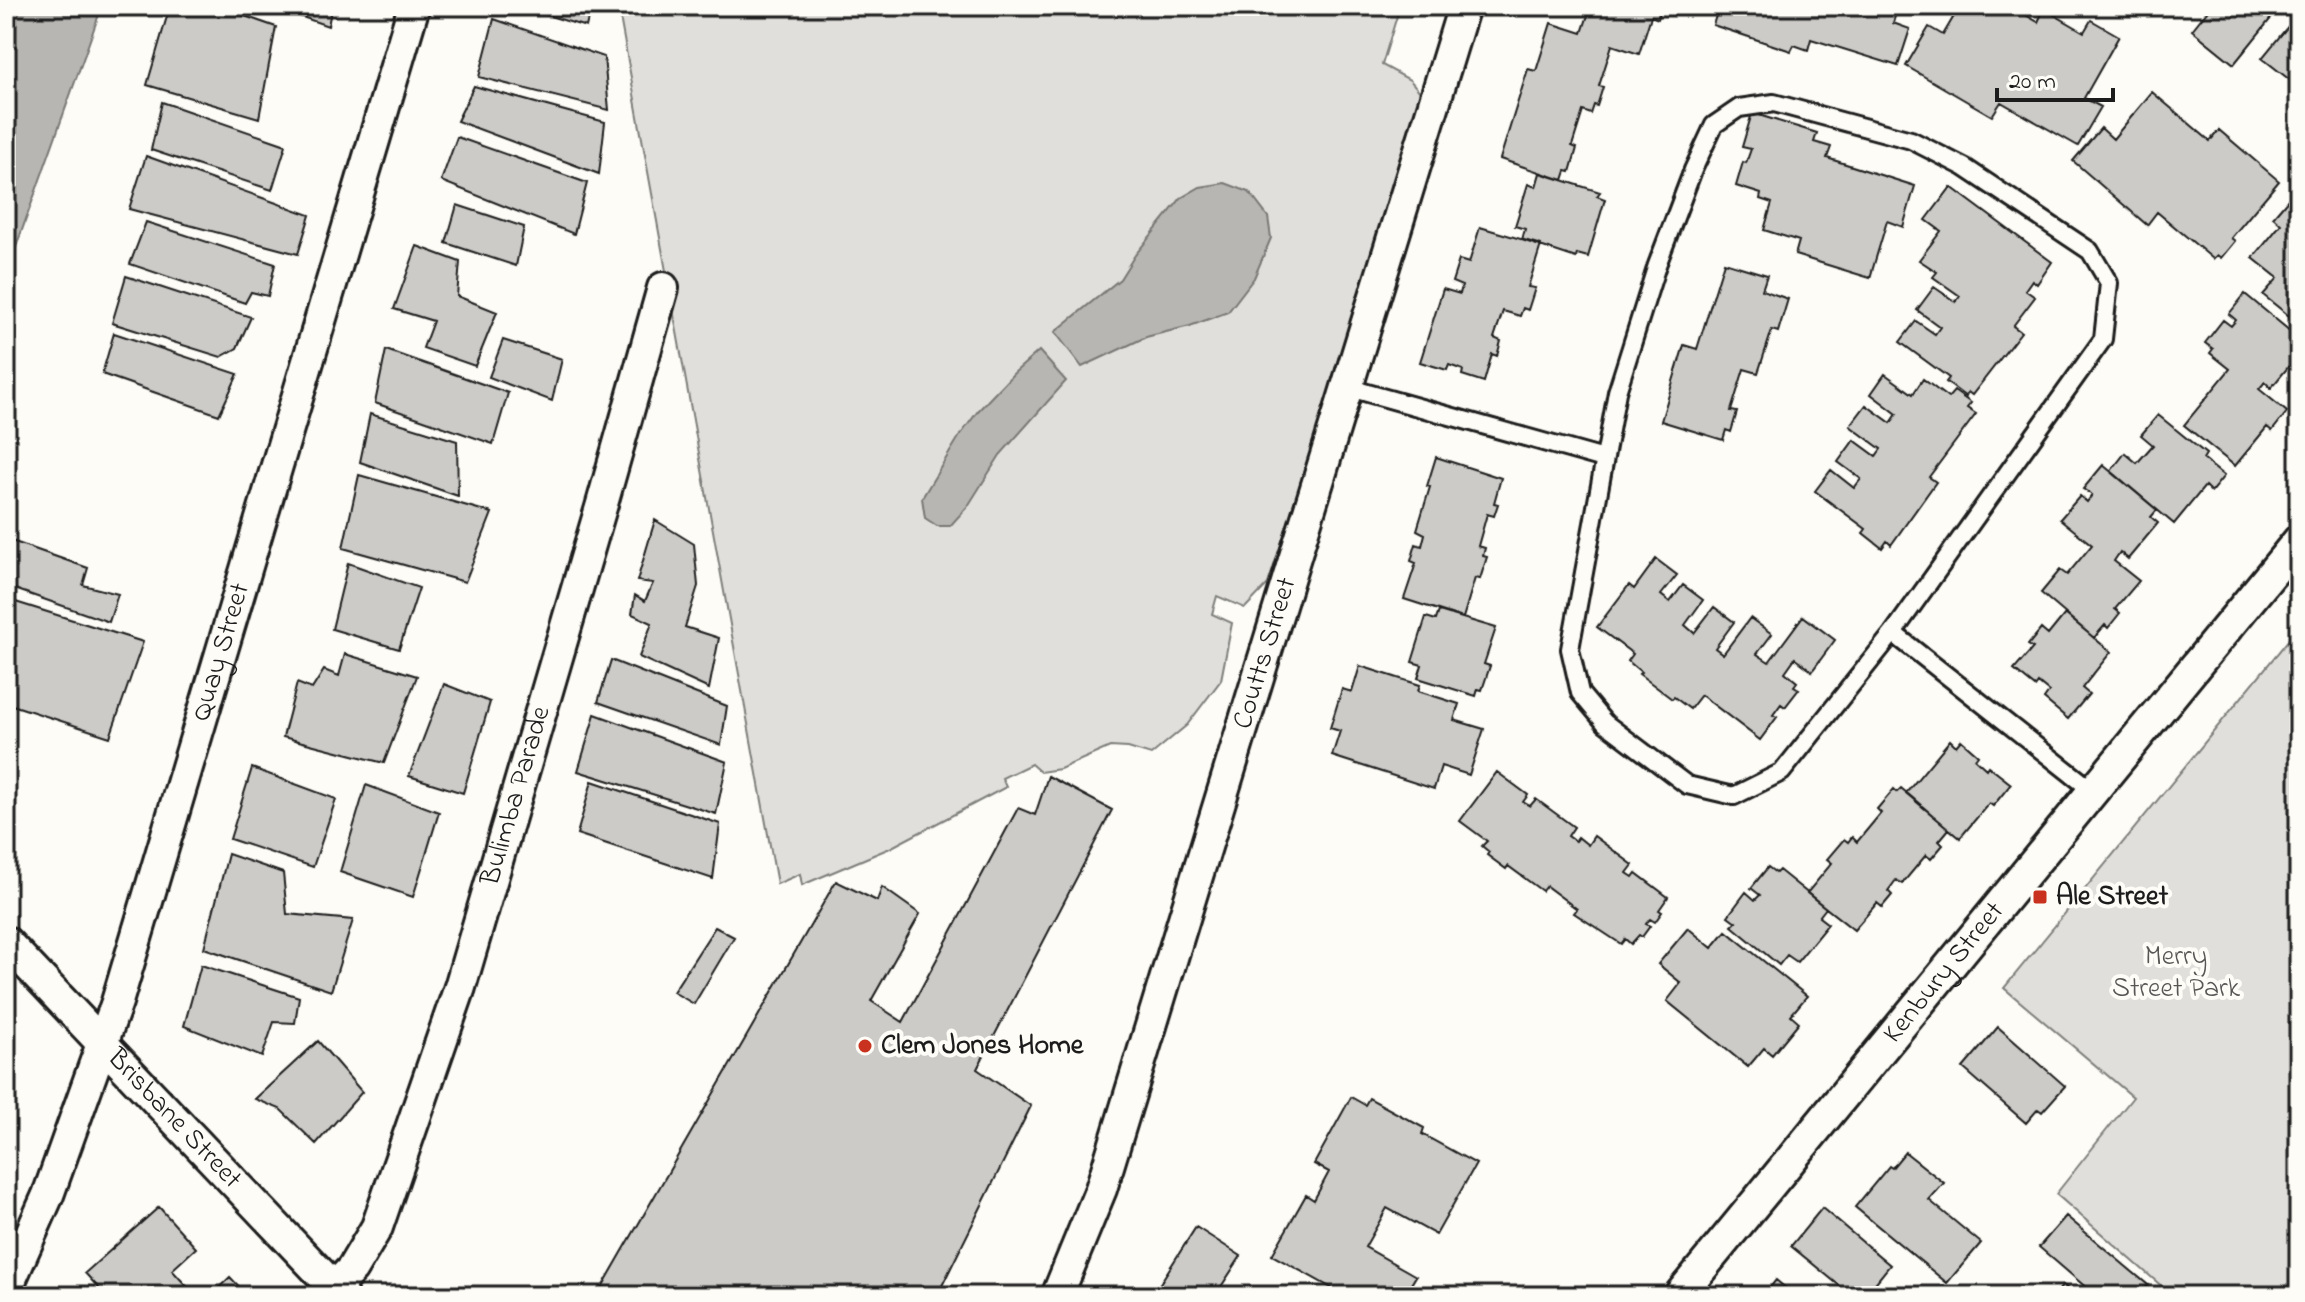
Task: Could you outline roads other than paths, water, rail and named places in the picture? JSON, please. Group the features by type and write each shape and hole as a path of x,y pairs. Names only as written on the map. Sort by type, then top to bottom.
{"street":[{"name":"Quay Street","path":"6,1290 48,1195 103,1045 414,6"},
{"name":"Coutts Street","path":"1057,1296 1101,1189 1464,6"},
{"name":"Bulimba Parade","path":"338,1292 377,1227 460,987 663,288"},
{"name":"Kenbury Street","path":"1679,1296 2299,540"},
{"name":"Brisbane Street","path":"6,942 338,1292"}],"lane":[{"path":"1774,103 1911,140 1964,167 2090,251 2109,283 2103,339 1893,633 1782,772 1734,796 1687,785 1605,723 1580,693 1570,649 1617,392 1657,265 1693,170 1714,125 1739,108 1774,103"},
{"path":"1346,387 1604,459"},
{"path":"1893,633 2093,791"}],"place":[{"name":"Ale Street","path":"2040,897"},
{"name":"Clem Jones Home","path":"865,1046"}],"park label":[{"name":"Merry Street Park","path":"2176,973"}]}
